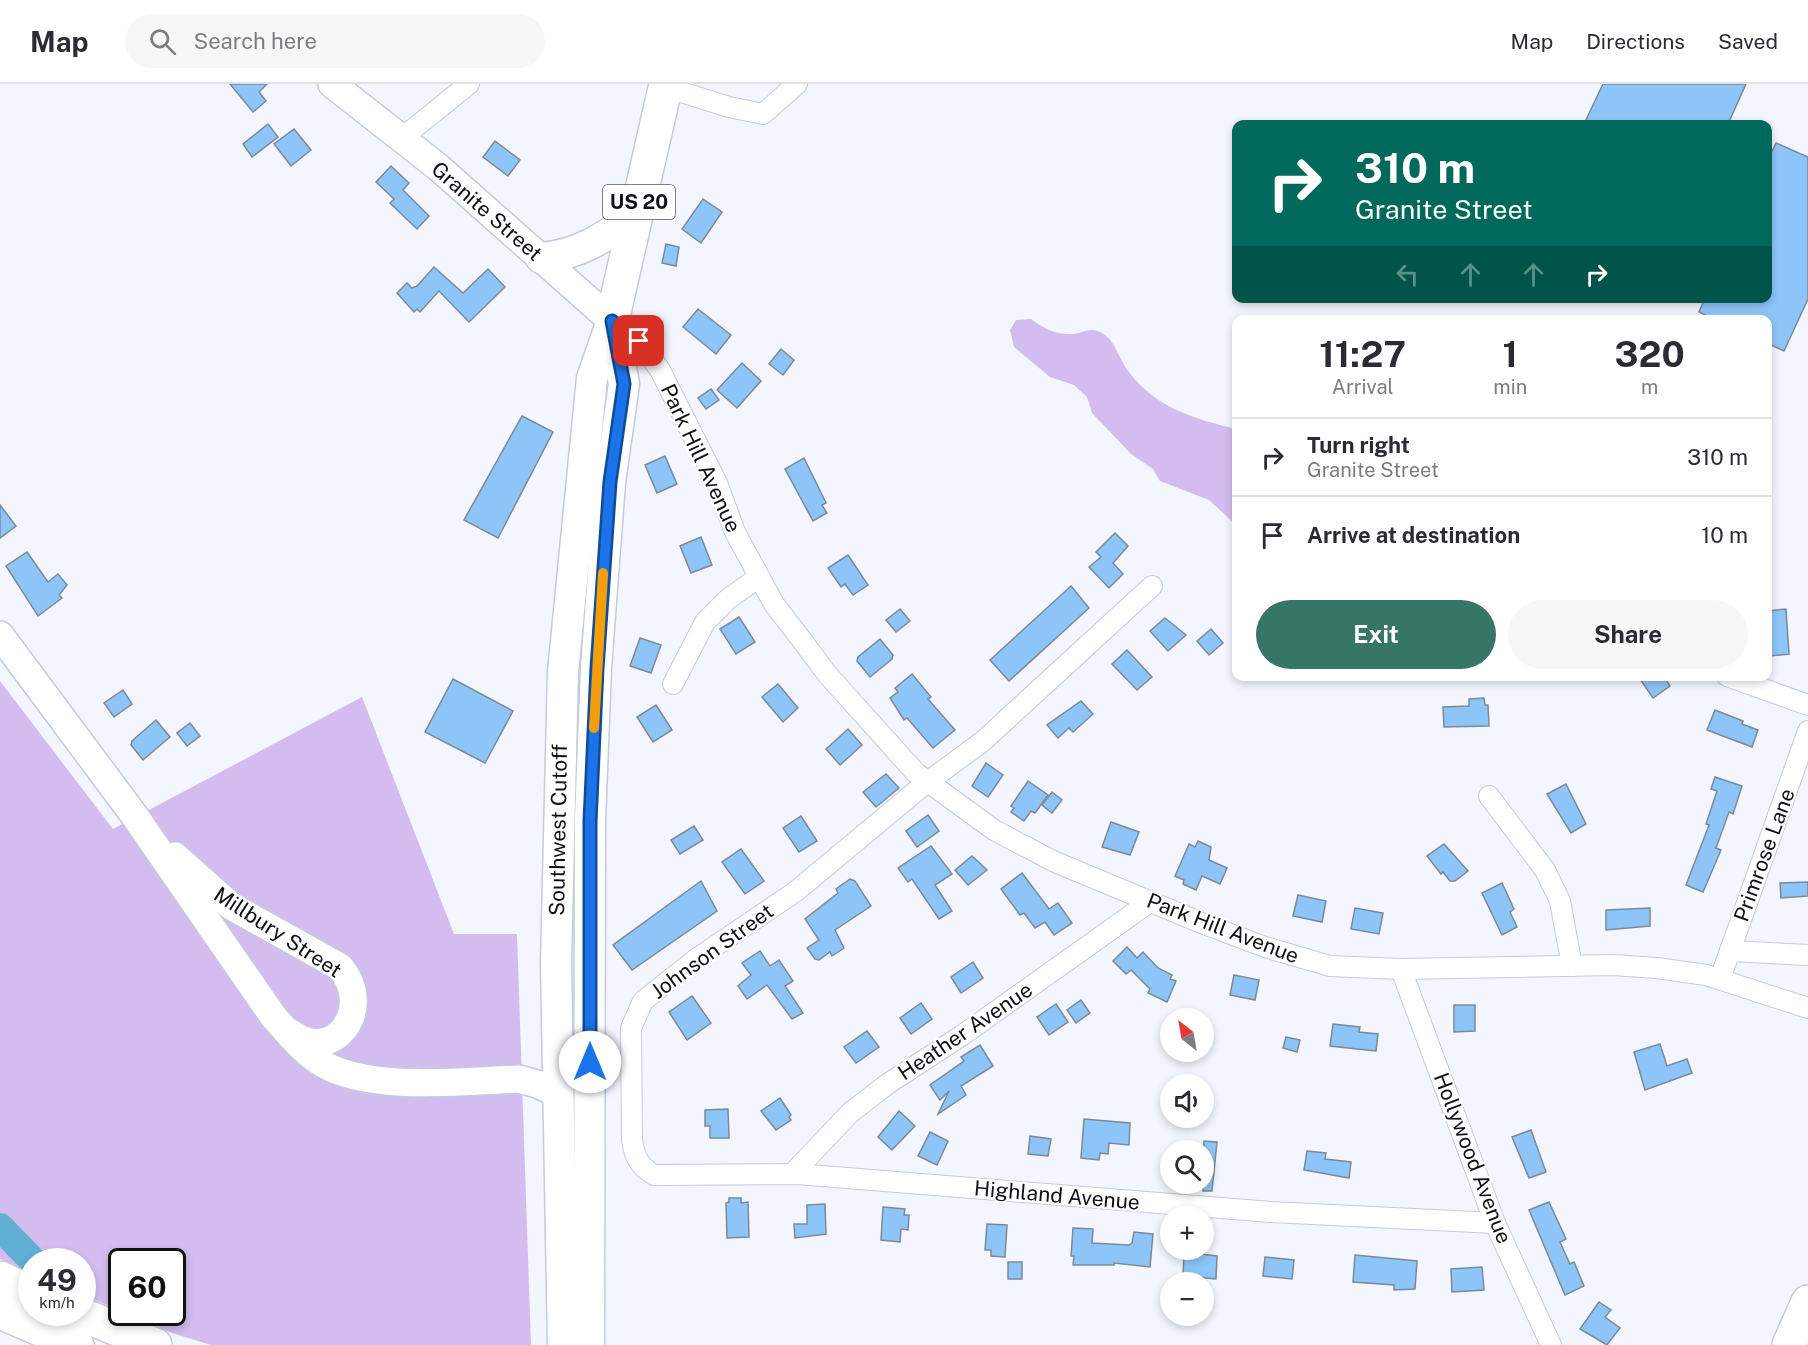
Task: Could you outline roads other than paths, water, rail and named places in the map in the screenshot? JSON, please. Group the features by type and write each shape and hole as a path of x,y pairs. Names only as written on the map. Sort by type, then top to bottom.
{"highway":[{"name":"Southwest Cutoff","path":"612,321 665,85"},
{"path":"0,1278 18,1286"},
{"path":"1789,1345 1808,1302"},
{"path":"0,1312 77,1345"},
{"path":"96,1321 155,1345"}],"main road":[{"name":"Granite Street","path":"332,84 402,138 612,321"},
{"path":"541,258 579,251 606,237 636,214"},
{"name":"Southwest Cutoff","path":"589,1345 590,821 610,482 624,384 612,321"},
{"name":"Southwest Cutoff","path":"563,1345 556,952 561,720 569,592 592,378 612,321"},
{"name":"Millbury Street","path":"0,635 134,815 273,1016 296,1042 324,1064 368,1078 405,1082 519,1079 559,1094"},
{"path":"561,720 595,718"},
{"name":"Millbury Street","path":"134,815 180,862 231,906 340,967 350,978 354,996 352,1015 343,1029 329,1039 318,1042 298,1038 273,1016"}],"street":[{"path":"402,138 469,84"},
{"path":"665,85 729,107 763,114 797,84"},
{"name":"Granite Street","path":"612,321 639,341"},
{"name":"Park Hill Avenue","path":"639,341 660,370 688,422 717,483 735,532 774,604 827,674 926,783 978,820 1013,841 1239,938 1314,963 1353,969 1572,966 1657,968 1720,979 1808,1008"},
{"path":"673,684 705,622 728,599 759,577"},
{"name":"Johnson Street","path":"654,1175 642,1168 635,1157 632,1140 631,1028 643,1001 696,959 795,892 926,783 982,742 1152,586"},
{"path":"1741,681 1808,705"},
{"name":"Primrose Lane","path":"1720,979 1808,731"},
{"path":"1489,796 1545,870 1560,902 1572,966"},
{"name":"Heather Avenue","path":"792,1174 850,1113 886,1085 964,1034 1151,902"},
{"path":"1730,951 1808,956"},
{"name":"Hollywood Avenue","path":"1401,969 1495,1223 1551,1345"},
{"name":"Highland Avenue","path":"654,1175 792,1174 1271,1212 1495,1223"}],"waterway":[{"path":"0,1227 20,1248"}]}
